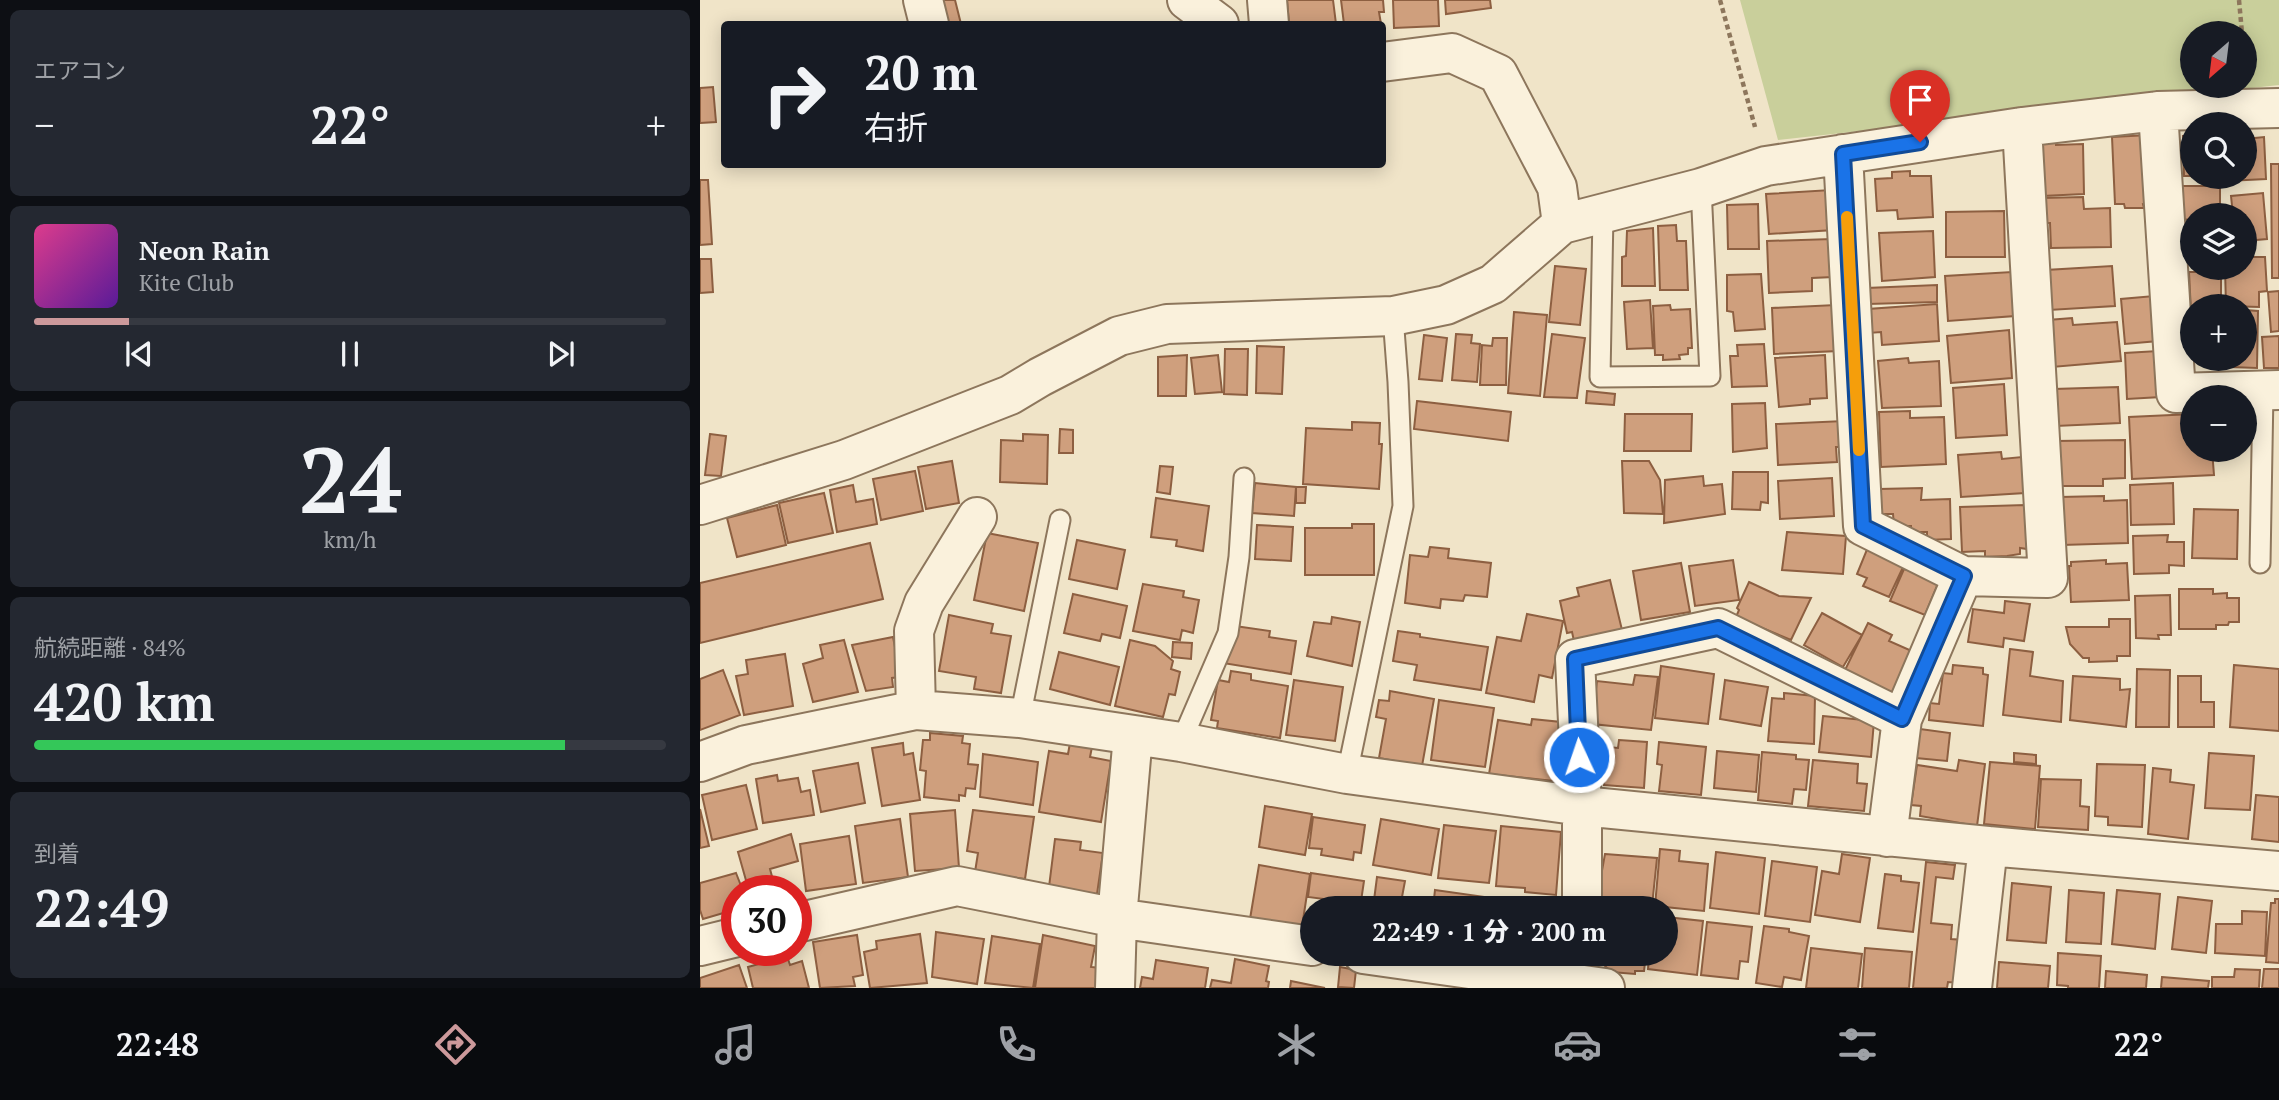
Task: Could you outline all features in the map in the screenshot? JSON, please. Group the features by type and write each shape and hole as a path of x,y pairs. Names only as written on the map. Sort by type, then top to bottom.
{"street":[{"path":"923,0 928,21"},
{"path":"1187,0 1215,21"},
{"path":"1267,0 1269,21"},
{"path":"1386,61 1452,53 1498,74 1557,187 1562,224"},
{"path":"700,505 844,460 1010,395 1119,336 1167,324 1392,316 1446,304 1493,284 1562,224 1701,188 1766,166 2022,127 2158,111 2279,108"},
{"path":"2158,111 2176,393 2271,391"},
{"path":"1843,154 1863,526 1964,576 2048,578 2022,127"},
{"path":"916,710 914,631 924,604 977,517"},
{"path":"1887,836 1902,719 1964,576"},
{"path":"1582,896 1582,806 1575,659 1718,628 1902,719"},
{"path":"700,762 746,745 916,710 1020,718 1181,742 1347,774 1582,806 1988,846 2279,871"},
{"path":"1115,988 1117,918 1133,735"},
{"path":"1972,988 1988,846"},
{"path":"812,919 957,886 1117,918 1300,944"},
{"path":"700,946 721,941"},
{"path":"1471,966 1588,979"}],"lane":[{"path":"1603,214 1600,377 1710,376 1701,188"},
{"path":"1347,774 1403,506 1398,382 1392,316"},
{"path":"2260,563 2271,391"},
{"path":"1181,742 1228,633 1239,557 1244,478"},
{"path":"1020,718 1060,520"}],"path":[{"path":"1720,0 1766,166"},
{"path":"2239,0 2241,21"}],"green space":[{"path":"1740,0 2279,0 2279,85 2258,87 2258,21 2180,21 2180,96 1778,140"}],"building":[{"path":"931,0 955,0 960,21 936,21"},
{"path":"1287,0 1333,0 1336,21 1289,21"},
{"path":"1341,0 1383,0 1384,12 1379,12 1380,21 1344,21"},
{"path":"1393,0 1438,0 1439,26 1394,28"},
{"path":"1445,0 1490,0 1491,8 1446,14"},
{"path":"713,87 716,122 700,123 700,88"},
{"path":"2149,135 2151,203 2143,204 2144,208 2125,208 2124,204 2115,204 2112,137"},
{"path":"2264,137 2266,179 2257,179 2257,138"},
{"path":"2040,140 2056,140 2056,145 2083,144 2084,194 2042,196"},
{"path":"2271,164 2279,164 2279,278 2272,278"},
{"path":"1910,171 1910,176 1931,176 1933,217 1898,219 1897,210 1877,211 1875,179 1892,178 1892,172"},
{"path":"700,180 708,180 712,244 700,245"},
{"path":"2181,189 2220,189 2220,203 2181,203"},
{"path":"1831,190 1834,230 1769,234 1766,194"},
{"path":"2263,193 2267,239 2257,240 2257,203 2232,203 2231,196"},
{"path":"2083,197 2084,209 2110,208 2111,247 2051,248 2050,223 2042,223 2042,198"},
{"path":"1758,204 1759,249 1728,249 1727,205"},
{"path":"2004,211 2005,257 1946,257 1946,212"},
{"path":"1676,225 1677,241 1686,241 1688,290 1660,290 1658,226"},
{"path":"1653,228 1655,286 1622,286 1622,257 1626,256 1627,231"},
{"path":"1933,231 1935,277 1882,281 1879,233"},
{"path":"1832,239 1833,277 1812,278 1812,291 1769,293 1767,241"},
{"path":"2257,257 2265,257 2267,291 2259,292 2259,307 2257,294 2226,294 2225,280 2257,280"},
{"path":"700,259 711,259 713,292 700,293"},
{"path":"1555,266 1586,269 1580,325 1549,322"},
{"path":"2112,266 2115,306 2049,310 2046,270"},
{"path":"2012,272 2015,316 1948,321 1945,276"},
{"path":"1761,274 1765,329 1735,331 1733,312 1727,311 1727,275"},
{"path":"2189,280 2221,280 2221,294 2190,294"},
{"path":"1937,285 1937,302 1868,304 1867,288"},
{"path":"2279,291 2279,331 2271,332 2268,292"},
{"path":"2154,296 2158,341 2125,344 2121,299"},
{"path":"1650,300 1653,348 1627,349 1624,302"},
{"path":"1937,304 1939,341 1882,345 1881,332 1869,333 1868,309"},
{"path":"1670,305 1671,310 1690,309 1692,348 1688,348 1688,354 1679,355 1680,359 1663,360 1663,355 1655,355 1653,306"},
{"path":"1836,305 1838,351 1774,354 1772,308"},
{"path":"1514,312 1547,315 1540,396 1508,393"},
{"path":"2072,318 2073,325 2117,322 2121,361 2052,367 2048,320"},
{"path":"2009,330 2012,378 1951,383 1947,336"},
{"path":"1456,334 1472,335 1471,343 1480,344 1477,382 1452,380"},
{"path":"1552,334 1585,338 1577,398 1544,397"},
{"path":"1424,335 1447,338 1442,381 1419,379"},
{"path":"2279,336 2279,368 2264,368 2262,337"},
{"path":"1493,338 1507,338 1506,385 1480,385 1482,345 1492,346"},
{"path":"1764,344 1767,386 1732,387 1730,356 1738,356 1737,345"},
{"path":"1257,346 1284,347 1282,394 1256,393"},
{"path":"1225,349 1248,349 1247,395 1224,394"},
{"path":"2158,351 2161,397 2127,399 2125,353"},
{"path":"1187,355 1186,396 1158,396 1158,357"},
{"path":"1218,355 1222,392 1195,394 1191,358"},
{"path":"1825,355 1827,398 1810,399 1810,404 1779,407 1775,358"},
{"path":"1908,358 1909,363 1939,361 1941,406 1882,408 1878,361"},
{"path":"2004,384 2007,435 1956,438 1953,388"},
{"path":"2118,387 2120,423 2056,426 2054,389"},
{"path":"1587,391 1615,394 1614,405 1586,403"},
{"path":"1417,401 1511,412 1508,441 1414,429"},
{"path":"1765,403 1767,448 1733,452 1732,404"},
{"path":"1910,411 1910,418 1944,417 1946,464 1881,467 1879,412"},
{"path":"1625,414 1692,414 1691,451 1624,451"},
{"path":"2180,415 2180,462 2213,462 2214,475 2132,479 2129,417"},
{"path":"1844,421 1845,447 1836,447 1837,462 1778,465 1776,424"},
{"path":"1352,422 1380,423 1379,444 1382,444 1379,489 1303,484 1306,428 1352,430"},
{"path":"1060,429 1073,430 1073,453 1059,453"},
{"path":"710,434 726,436 721,476 705,475"},
{"path":"1023,434 1048,435 1047,484 1000,482 1001,440 1023,441"},
{"path":"2125,440 2125,478 2103,479 2103,486 2057,486 2056,441"},
{"path":"2001,452 2002,459 2022,457 2025,493 1961,497 1958,455"},
{"path":"952,461 959,503 926,509 918,467"},
{"path":"1622,461 1649,461 1660,480 1663,514 1624,513"},
{"path":"1160,466 1173,467 1170,494 1157,492"},
{"path":"915,471 923,511 881,520 873,479"},
{"path":"1733,472 1768,472 1768,503 1761,502 1760,510 1732,509"},
{"path":"1703,476 1704,486 1722,484 1725,514 1664,523 1665,480"},
{"path":"1832,478 1834,516 1780,519 1778,481"},
{"path":"1255,483 1296,487 1294,516 1252,513"},
{"path":"2173,483 2174,524 2131,525 2130,485"},
{"path":"853,485 856,502 873,499 877,524 837,532 830,490"},
{"path":"1296,487 1306,487 1305,503 1296,503"},
{"path":"1922,488 1921,500 1950,499 1951,539 1927,540 1927,532 1911,532 1911,526 1894,526 1893,514 1880,514 1879,489"},
{"path":"824,493 833,533 788,543 779,503"},
{"path":"2104,496 2104,501 2127,500 2128,543 2062,545 2060,497"},
{"path":"1156,498 1209,506 1203,551 1176,546 1177,540 1151,537"},
{"path":"777,505 786,545 737,557 727,518"},
{"path":"2025,505 2027,549 2020,548 2020,554 2007,556 1985,557 1985,551 1962,552 1960,507"},
{"path":"2194,509 2238,510 2237,559 2192,558"},
{"path":"1352,524 1374,524 1374,575 1305,575 1305,528 1352,528"},
{"path":"1257,525 1293,527 1291,561 1255,559"},
{"path":"1787,532 1846,536 1843,574 1782,570"},
{"path":"987,533 1038,543 1024,611 974,600"},
{"path":"2168,535 2167,542 2184,542 2184,566 2169,565 2169,573 2134,574 2133,536"},
{"path":"1077,540 1125,550 1117,589 1069,579"},
{"path":"870,543 883,599 700,643 700,583"},
{"path":"1430,547 1449,549 1448,558 1491,563 1487,597 1465,595 1463,601 1441,599 1440,608 1405,603 1410,555 1428,557"},
{"path":"1868,547 1905,563 1889,597 1863,586 1867,578 1857,574"},
{"path":"1733,560 1739,600 1695,606 1689,566"},
{"path":"2106,560 2106,564 2127,563 2129,600 2071,602 2071,562"},
{"path":"1681,563 1690,612 1641,620 1633,571"},
{"path":"1904,569 1940,579 1925,615 1890,601"},
{"path":"1610,580 1622,630 1574,641 1572,632 1567,633 1560,601 1579,596 1577,588"},
{"path":"1749,582 1779,596 1811,598 1791,640 1736,617 1739,610 1737,608"},
{"path":"1143,584 1184,591 1183,597 1199,600 1193,633 1182,630 1180,640 1133,631"},
{"path":"2179,589 2213,589 2213,594 2227,593 2227,598 2239,598 2239,622 2216,625 2216,629 2179,629"},
{"path":"1073,594 1127,606 1120,638 1102,634 1100,641 1064,633"},
{"path":"2170,595 2171,635 2158,635 2159,639 2136,638 2135,596"},
{"path":"2005,601 2030,604 2024,641 2004,638 2003,647 1968,642 1973,609 2004,613"},
{"path":"1822,613 1862,635 1843,667 1804,645"},
{"path":"1527,614 1563,621 1552,678 1539,675 1534,702 1486,693 1497,637 1521,641"},
{"path":"949,615 993,624 991,633 1011,636 1001,693 974,689 976,677 939,671"},
{"path":"1332,617 1360,622 1352,666 1307,656 1314,622 1331,624"},
{"path":"2109,619 2130,619 2130,656 2117,656 2117,661 2089,662 2089,658 2083,658 2070,644 2066,627 2109,627"},
{"path":"1868,623 1892,635 1889,641 1914,652 1893,695 1845,670"},
{"path":"1235,626 1270,631 1269,637 1296,641 1291,674 1223,663"},
{"path":"1398,631 1488,647 1481,690 1414,680 1417,665 1393,661"},
{"path":"893,637 901,677 892,678 893,687 866,691 852,645"},
{"path":"844,640 858,692 813,702 803,664 823,658 820,645"},
{"path":"1130,640 1155,646 1173,661 1171,669 1180,672 1175,695 1169,694 1163,717 1115,706"},
{"path":"1173,642 1192,643 1191,659 1172,657"},
{"path":"2010,649 2033,652 2030,676 2063,681 2061,722 2003,715"},
{"path":"1059,652 1119,667 1110,705 1050,689"},
{"path":"785,654 793,706 744,715 736,676 748,674 746,660"},
{"path":"1953,665 1983,668 1983,674 1988,675 1983,726 1929,720 1930,703 1939,704 1943,673 1952,674"},
{"path":"2234,665 2279,669 2279,731 2230,727"},
{"path":"1661,666 1714,674 1708,724 1655,718"},
{"path":"2137,669 2170,670 2169,727 2136,727"},
{"path":"723,670 740,715 700,730 700,679"},
{"path":"1231,671 1251,674 1251,680 1288,686 1280,738 1217,728 1218,721 1211,720 1218,680 1229,682"},
{"path":"1635,675 1658,677 1651,730 1592,724 1597,681 1633,685"},
{"path":"2073,676 2120,679 2120,690 2130,689 2126,727 2070,720"},
{"path":"2178,676 2201,676 2201,702 2214,702 2214,727 2178,727"},
{"path":"1294,680 1343,687 1335,741 1286,735"},
{"path":"1725,680 1768,687 1761,726 1720,719"},
{"path":"1390,691 1434,699 1422,766 1379,758 1386,719 1376,717 1379,700 1389,701"},
{"path":"1784,693 1815,696 1814,744 1768,741 1772,698 1784,699"},
{"path":"1439,700 1494,708 1485,767 1431,760"},
{"path":"1823,716 1874,721 1871,757 1819,752"},
{"path":"1532,719 1561,722 1554,781 1489,774 1498,720 1531,725"},
{"path":"1920,729 1950,733 1947,761 1916,758"},
{"path":"930,733 963,736 962,743 970,744 968,764 978,765 975,789 966,788 965,796 959,795 959,801 924,797 926,771 920,770 923,740 930,740"},
{"path":"1619,740 1647,742 1644,788 1604,785 1605,774 1595,773 1597,746 1618,748"},
{"path":"1659,742 1706,747 1701,795 1659,791 1662,765 1657,764"},
{"path":"903,743 904,755 913,753 920,800 882,806 872,748"},
{"path":"1070,743 1092,747 1090,757 1111,761 1101,822 1039,812 1049,751 1068,754"},
{"path":"1717,751 1759,755 1756,792 1714,788"},
{"path":"1762,752 1796,755 1796,759 1809,760 1806,790 1794,789 1792,804 1758,800"},
{"path":"2014,753 2036,755 2036,764 2014,762"},
{"path":"2209,753 2254,756 2250,810 2205,808"},
{"path":"983,754 1038,762 1033,805 980,797"},
{"path":"1813,760 1858,764 1857,783 1867,784 1864,811 1808,806"},
{"path":"1959,760 1985,764 1977,826 1920,816 1921,806 1911,805 1917,765 1957,771"},
{"path":"1990,762 2040,766 2035,829 1984,824"},
{"path":"858,763 865,803 821,812 813,771"},
{"path":"2097,764 2145,765 2142,827 2108,825 2108,817 2095,816"},
{"path":"2153,768 2171,770 2170,782 2194,785 2188,839 2148,834"},
{"path":"777,775 778,781 798,778 801,792 810,790 814,815 763,823 756,779"},
{"path":"2041,779 2081,780 2080,806 2089,807 2088,830 2038,827"},
{"path":"746,785 757,829 712,840 702,795"},
{"path":"2256,795 2279,797 2279,842 2252,839"},
{"path":"1265,806 1312,814 1305,855 1259,847"},
{"path":"700,809 709,846 700,848"},
{"path":"955,810 959,868 915,871 910,814"},
{"path":"973,810 1034,817 1025,879 975,872 978,853 967,851"},
{"path":"1313,817 1365,825 1361,853 1354,852 1353,860 1321,855 1322,849 1309,848"},
{"path":"900,819 908,877 863,883 855,826"},
{"path":"1381,819 1439,829 1431,875 1373,865"},
{"path":"1444,825 1496,831 1489,883 1438,878"},
{"path":"1501,826 1561,832 1556,895 1525,892 1525,888 1496,886"},
{"path":"791,834 798,861 770,869 772,875 744,875 738,852"},
{"path":"849,836 856,884 812,890 812,875 804,875 800,844"},
{"path":"1055,839 1081,842 1080,850 1103,853 1097,894 1049,887"},
{"path":"1660,849 1680,851 1679,861 1708,864 1704,911 1678,908 1678,896 1656,896"},
{"path":"1716,852 1765,858 1759,914 1710,908"},
{"path":"1605,854 1657,858 1653,896 1601,896"},
{"path":"1842,854 1870,858 1860,922 1815,915 1822,871 1839,874"},
{"path":"1772,861 1817,867 1810,922 1765,916"},
{"path":"1926,862 1955,865 1953,879 1936,877 1931,923 1952,925 1951,939 1964,940 1960,983 1948,982 1947,988 1913,988"},
{"path":"1259,865 1310,874 1307,896 1300,896 1300,927 1250,919"},
{"path":"1311,873 1364,881 1362,896 1308,896"},
{"path":"1885,874 1901,876 1901,881 1919,883 1913,932 1878,928"},
{"path":"721,877 721,914 703,919 700,910 700,883"},
{"path":"1377,877 1405,881 1402,896 1375,896"},
{"path":"2012,883 2051,887 2046,943 2007,940"},
{"path":"1435,890 1478,896 1434,896"},
{"path":"2069,890 2104,893 2101,944 2066,942"},
{"path":"2117,890 2160,894 2155,949 2112,944"},
{"path":"2178,897 2212,901 2206,953 2172,949"},
{"path":"2275,899 2279,899 2279,963 2266,962 2271,903 2275,903"},
{"path":"2242,911 2267,912 2265,956 2215,953 2216,924 2242,924"},
{"path":"1678,918 1703,921 1697,975 1648,969 1648,966 1678,966"},
{"path":"1707,922 1752,927 1748,962 1740,961 1738,979 1701,975"},
{"path":"1764,926 1789,929 1789,932 1809,936 1801,980 1784,977 1782,987 1756,983"},
{"path":"936,932 984,939 977,984 932,977"},
{"path":"920,934 927,983 870,988 864,952 877,949 876,941"},
{"path":"857,935 863,975 853,977 855,986 820,988 813,942"},
{"path":"1043,935 1095,946 1091,967 1100,968 1097,988 1035,988"},
{"path":"992,936 1040,944 1033,988 985,983"},
{"path":"1811,948 1862,954 1858,988 1806,988"},
{"path":"1865,948 1912,952 1909,988 1862,988"},
{"path":"2058,953 2101,956 2099,988 2068,988 2057,985"},
{"path":"1235,959 1269,966 1266,981 1269,982 1268,988 1210,988 1212,980 1231,983"},
{"path":"1156,960 1208,968 1205,988 1140,988 1142,977 1153,979"},
{"path":"1999,962 2050,966 2048,988 1997,988"},
{"path":"739,966 747,988 700,988 700,978"},
{"path":"803,966 809,988 753,988 748,967"},
{"path":"1605,966 1645,966 1644,971 1635,971 1635,974 1611,972"},
{"path":"1340,967 1356,970 1354,988 1338,987"},
{"path":"2235,969 2260,970 2259,988 2212,988 2212,977 2234,977"},
{"path":"2264,969 2279,969 2279,988 2262,988"},
{"path":"2106,971 2147,975 2146,988 2105,988"},
{"path":"2162,977 2209,981 2208,988 2161,988"},
{"path":"1291,981 1325,988 1290,988"}],"slow traffic":[{"path":"1847,217 1859,450"}],"route":[{"path":"1579,757 1575,659 1718,628 1902,719 1964,576 1863,526 1843,154 1920,142"}]}
